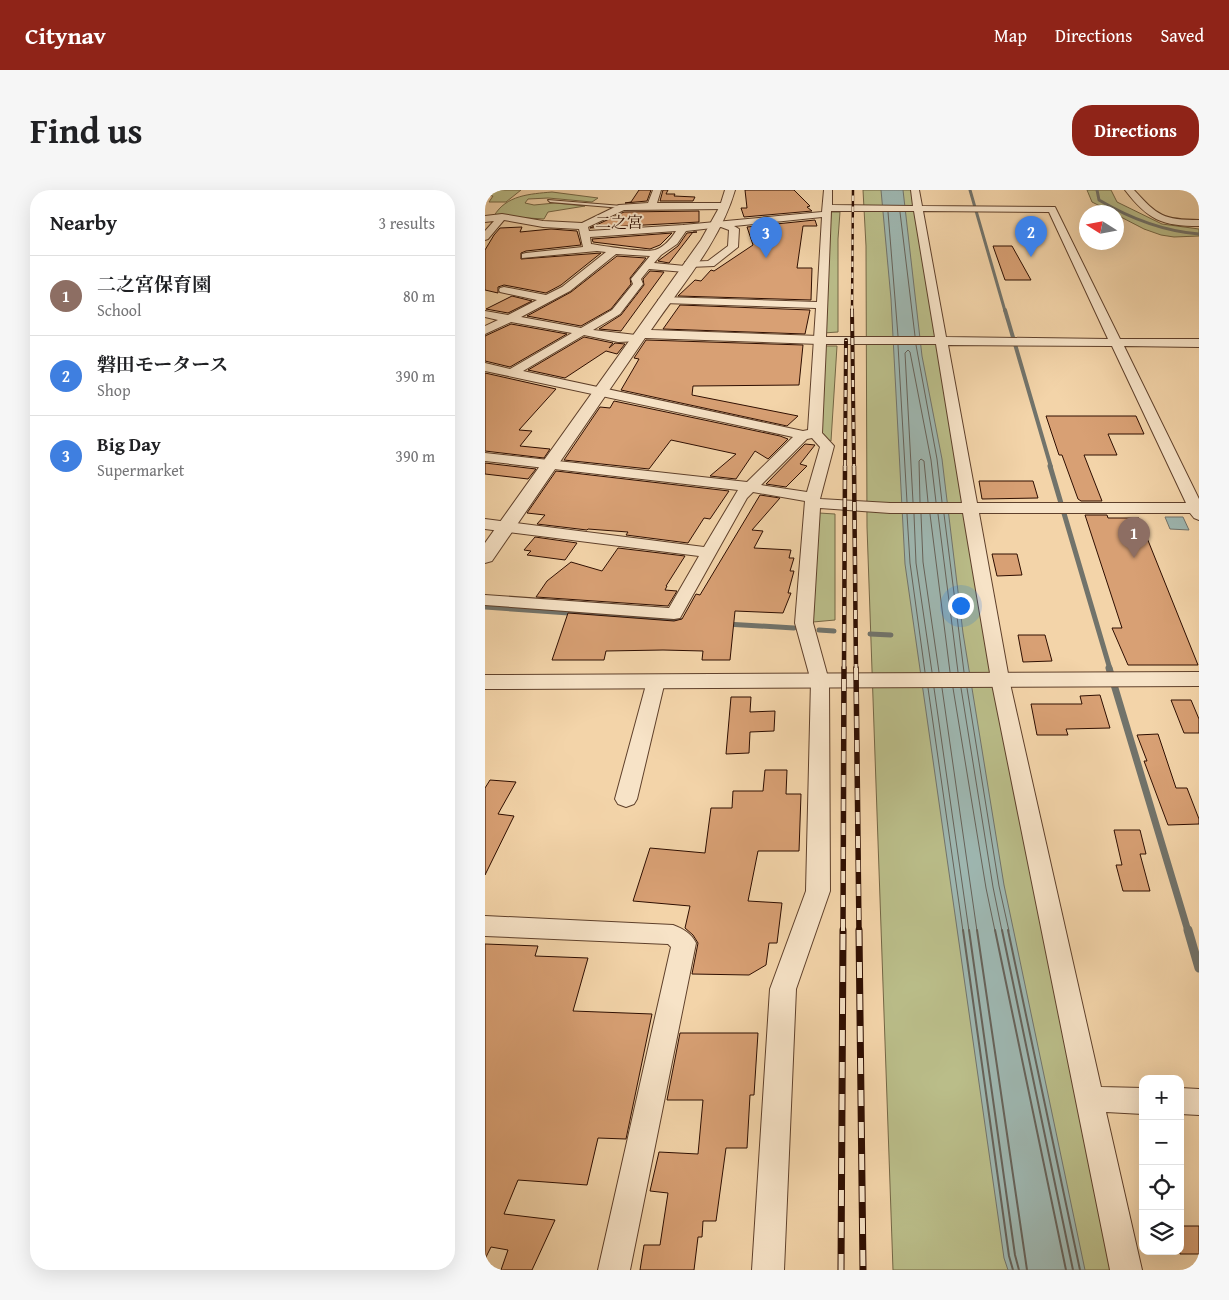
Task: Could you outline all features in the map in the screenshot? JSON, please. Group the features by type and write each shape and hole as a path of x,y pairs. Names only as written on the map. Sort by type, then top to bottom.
{"street":[{"path":"652,206 657,190"},
{"path":"485,557 663,300 719,225 730,190"},
{"path":"485,600 674,614 741,496 809,434 819,340 828,190"},
{"path":"1129,190 1152,214 1163,222 1199,223"},
{"path":"916,203 993,679 1126,1270"},
{"path":"485,219 502,217 584,230 683,228 827,211 873,209 916,203 975,209 1052,209 1198,510 1063,507 890,508 813,500 749,487 485,457"},
{"path":"584,230 622,207 725,206"},
{"path":"485,237 502,217"},
{"path":"647,266 687,267 710,264 733,247 734,229 719,225"},
{"path":"512,373 616,312 638,284 636,279 657,253 674,242 683,228"},
{"path":"584,230 587,246 593,248 657,253"},
{"path":"526,256 593,248"},
{"path":"485,331 566,289 614,251"},
{"path":"505,290 548,298"},
{"path":"663,300 821,305"},
{"path":"485,314 618,338 1199,343"},
{"path":"485,367 809,434 827,446 813,500 804,622 820,681 818,891 783,989 768,1270"},
{"path":"485,524 709,552"},
{"path":"485,682 899,682 993,679 1199,679"},
{"path":"626,799 656,681"},
{"path":"485,926 673,935 684,943 614,1270"},
{"path":"1089,1100 1139,1100"},
{"path":"1184,1101 1199,1102"}],"lane":[{"path":"550,201 622,207"}],"green space":[{"path":"485,190 521,190 506,202 489,202 493,196 485,195"},
{"path":"863,190 915,190 966,487 1126,1270 893,1270 867,527 866,246"},
{"path":"1087,190 1111,190 1117,202 1123,205 1098,205 1092,202"},
{"path":"552,192 598,198 592,202 548,198 528,199 525,203 534,205 555,203 585,206 548,212 544,219 494,216 505,204 519,197"},
{"path":"1124,205 1162,224 1199,229 1199,236 1174,237 1144,229 1124,219"},
{"path":"831,212 840,212 838,239 838,332 823,333"},
{"path":"823,346 837,346 831,441 815,434"},
{"path":"819,513 835,514 835,620 813,622"}],"water":[{"path":"881,190 903,190 922,356 942,459 963,633 1004,885 1085,1270 1008,1270 1004,1258 905,564 891,299"},
{"path":"1165,517 1183,517 1189,530 1170,529"}],"building":[{"path":"639,190 651,190 647,201 625,203 631,202"},
{"path":"663,190 668,190 666,194 675,194 674,196 695,197 693,201 660,201"},
{"path":"745,190 794,190 810,206 807,207 812,211 744,217 741,208 747,208"},
{"path":"699,211 699,222 590,228 624,212"},
{"path":"815,220 817,226 803,226 797,268 812,268 811,300 678,296 695,280 701,281 711,270 714,271 753,245 747,227"},
{"path":"522,227 520,232 551,229 577,231 581,245 526,251 521,253 521,259 601,253 561,285 546,293 504,285 498,287 498,293 485,290 485,250 500,228"},
{"path":"693,232 669,263 658,261 678,246 687,233"},
{"path":"672,233 660,245 650,249 593,242 592,239"},
{"path":"993,246 1012,246 1031,280 1005,280"},
{"path":"617,256 646,258 630,278 631,284 611,309 581,326 527,316 571,292"},
{"path":"650,271 664,272 621,331 599,329 621,315 644,285 643,279"},
{"path":"512,296 532,301 508,313 486,309"},
{"path":"680,305 810,310 805,334 663,329"},
{"path":"511,324 567,334 510,367 485,361 485,336"},
{"path":"584,337 613,343 609,348 615,343 625,344 617,354 606,351 565,378 528,370"},
{"path":"646,340 803,345 799,385 693,386 692,395 798,416 787,426 621,390 639,359 634,358"},
{"path":"485,373 556,389 519,430 532,431 520,446 550,449 544,458 485,451"},
{"path":"614,401 788,439 768,459 755,451 736,479 710,476 736,454 671,440 649,469 564,460 600,407 610,408"},
{"path":"1046,416 1136,416 1144,434 1108,434 1117,455 1084,455 1102,501 1081,501 1078,499 1062,455 1059,455"},
{"path":"805,444 815,445 800,464 807,466 786,487 766,484"},
{"path":"485,463 536,469 528,479 485,474"},
{"path":"556,471 729,491 710,519 704,518 688,543 626,535 628,532 587,530 537,524 545,515 527,513"},
{"path":"979,481 1033,481 1038,498 982,499"},
{"path":"760,495 780,498 752,530 763,531 754,548 791,550 789,558 794,558 790,571 794,571 788,593 791,593 783,613 735,611 730,660 702,660 703,651 663,650 606,651 604,660 552,660 568,613 674,621 682,619 696,594 700,595"},
{"path":"1085,515 1107,515 1108,518 1139,518 1198,665 1128,665 1112,628 1122,628"},
{"path":"535,537 577,543 565,560 527,555 531,551 524,550"},
{"path":"618,548 685,556 666,586 665,590 677,591 668,606 536,597 547,581 571,562 602,571"},
{"path":"992,554 1017,554 1022,575 997,576"},
{"path":"1018,635 1045,635 1052,661 1023,662"},
{"path":"1100,695 1110,728 1066,729 1068,735 1037,735 1031,704 1082,704 1080,696"},
{"path":"731,697 751,697 750,712 775,711 774,731 750,732 749,753 726,754"},
{"path":"1171,700 1191,700 1199,719 1199,733 1184,733"},
{"path":"1158,734 1176,788 1187,788 1199,819 1199,824 1168,825 1144,761 1147,761 1137,735"},
{"path":"765,770 787,770 786,794 801,794 799,851 758,851 748,901 782,903 777,943 769,943 766,965 749,975 692,974 698,943 685,928 690,906 633,901 650,848 705,853 711,808 732,808 733,791 763,791"},
{"path":"490,780 516,782 498,814 514,816 485,875 485,788"},
{"path":"1114,830 1140,830 1146,854 1140,854 1150,891 1123,891 1116,865 1122,865"},
{"path":"485,944 538,946 535,956 588,958 573,1011 652,1014 626,1139 598,1138 587,1185 518,1180 504,1214 555,1220 532,1270 501,1270 508,1250 491,1247 485,1259"},
{"path":"680,1033 758,1033 754,1095 750,1095 747,1148 726,1148 716,1221 703,1221 702,1237 698,1237 694,1270 640,1270 644,1245 660,1245 668,1193 650,1191 659,1152 698,1154 703,1100 667,1100"},
{"path":"1184,1226 1199,1226 1199,1254 1184,1254"}],"waterway":[{"path":"970,190 1005,311"},
{"path":"1097,190 1099,200 1123,213 1160,227 1199,234"},
{"path":"1005,310 1051,467"},
{"path":"1050,466 1110,669"},
{"path":"485,607 683,621"},
{"path":"726,624 794,628"},
{"path":"819,630 834,631"},
{"path":"870,634 891,635"},
{"path":"1109,668 1188,931"},
{"path":"1188,930 1199,968"}],"railway":[{"path":"852,310 853,190"},
{"path":"852,310 854,467"},
{"path":"845,467 846,340"},
{"path":"844,669 845,466"},
{"path":"854,466 856,669"},
{"path":"843,931 844,668"},
{"path":"856,668 859,931"},
{"path":"841,1270 843,930"},
{"path":"859,930 863,1270"}],"place":[{"name":"磐田モータース","path":"1031,257"},
{"name":"Big Day","path":"766,258"},
{"name":"二之宮保育園","path":"1134,558"}],"district":[{"name":"二之宮","path":"619,222"}]}
